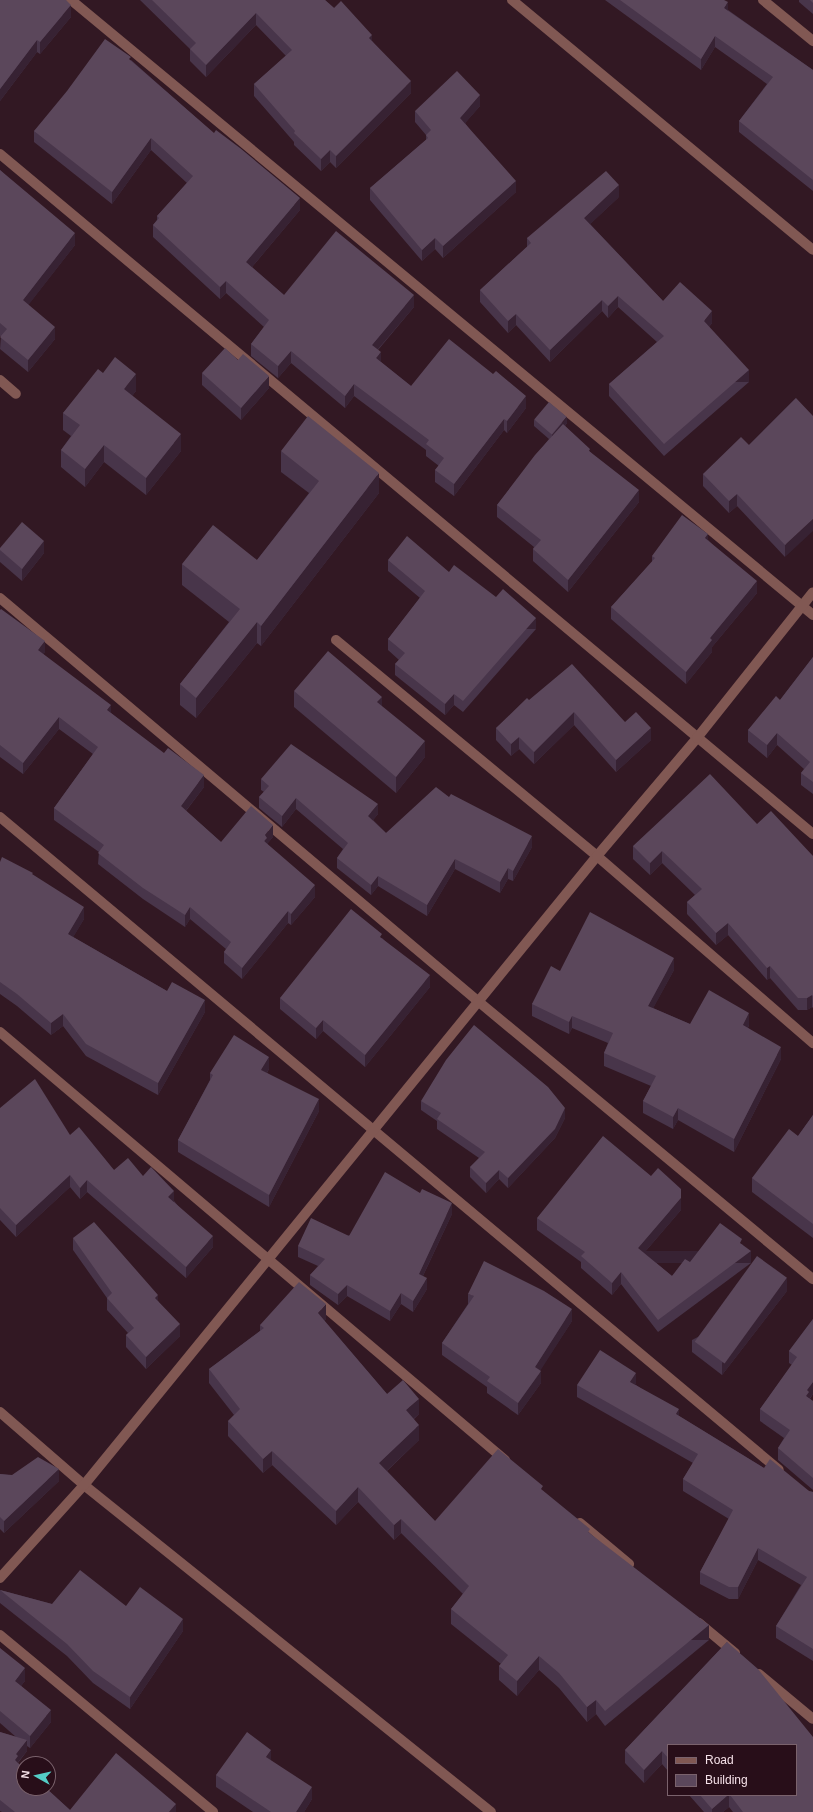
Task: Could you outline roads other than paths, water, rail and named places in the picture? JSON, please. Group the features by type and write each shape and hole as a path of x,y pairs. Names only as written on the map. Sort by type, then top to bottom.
{"street":[{"path":"71,0 813,615"},
{"path":"512,0 813,250"},
{"path":"763,0 813,41"},
{"path":"0,154 813,834"},
{"path":"0,380 16,394"},
{"path":"0,1578 84,1485 597,856 697,738 813,592"},
{"path":"0,598 479,1002 813,1279"},
{"path":"336,640 597,856 813,1043"},
{"path":"0,817 788,1478"},
{"path":"0,1032 516,1470"},
{"path":"0,1412 84,1485 491,1812"},
{"path":"571,1515 637,1571"},
{"path":"692,1617 813,1719"},
{"path":"0,1634 213,1812"}]}
